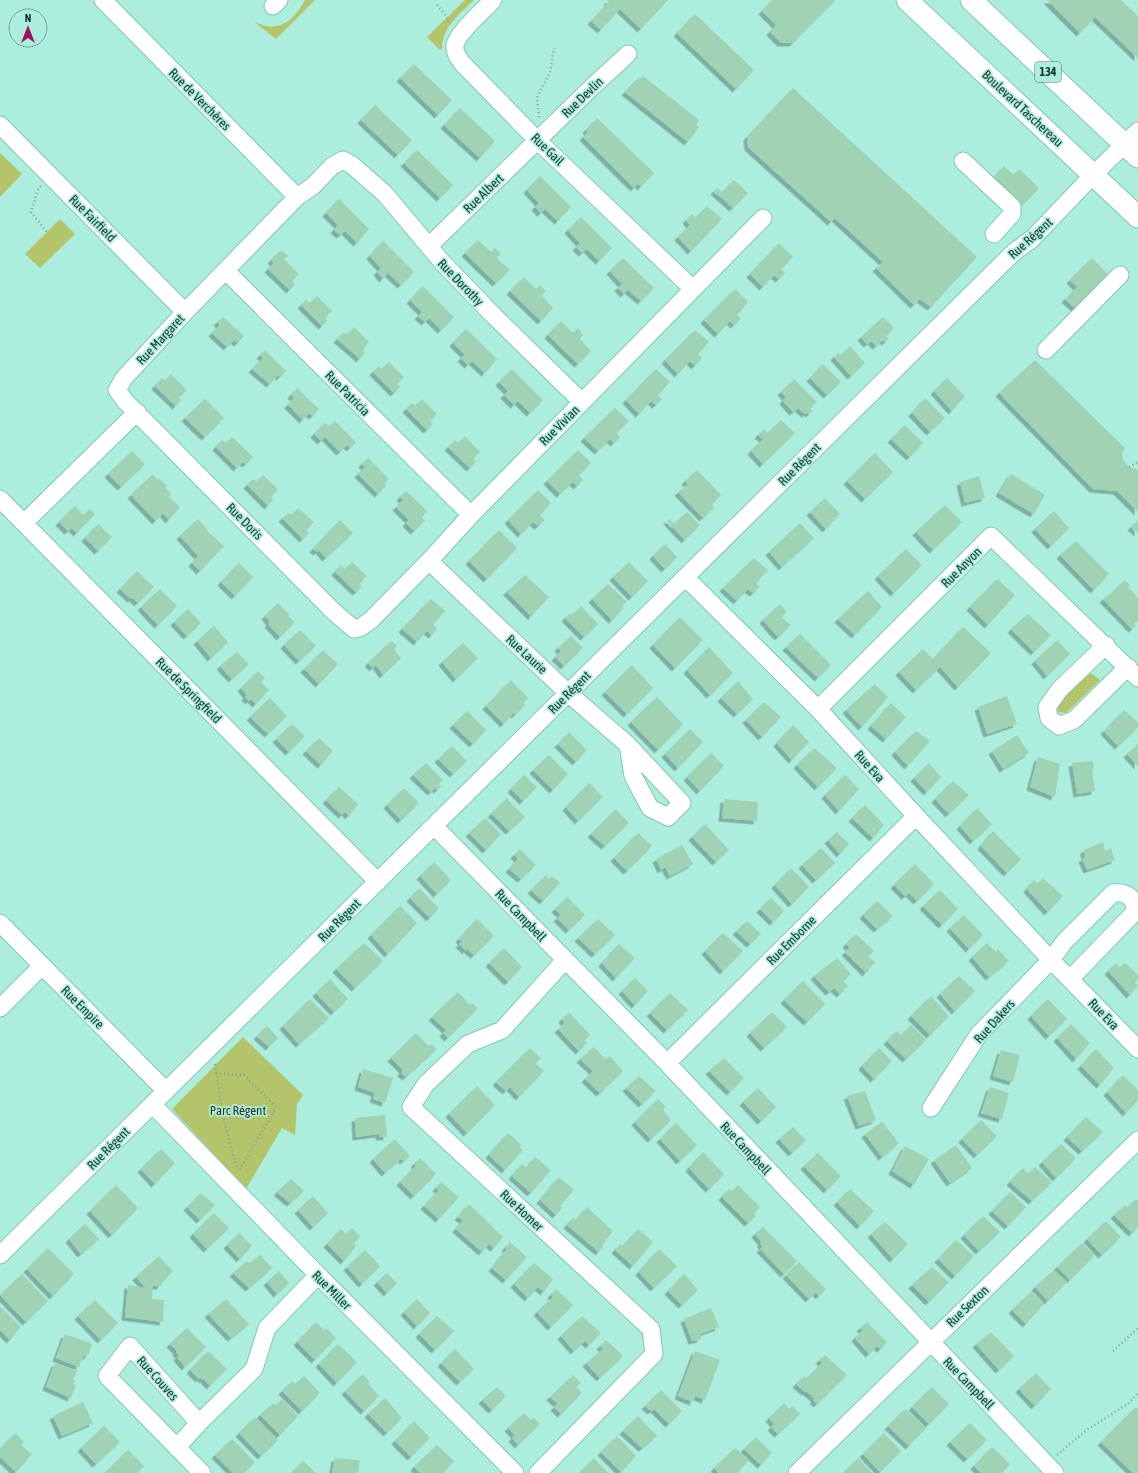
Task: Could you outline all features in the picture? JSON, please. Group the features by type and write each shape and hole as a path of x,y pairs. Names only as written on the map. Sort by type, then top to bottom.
{"main road":[{"name":"Boulevard Taschereau","path":"907,0 1138,217"},
{"name":"134","path":"971,0 1134,144"}],"street":[{"name":"Rue de Verchères","path":"103,0 297,197"},
{"name":"Rue Gail","path":"493,0 458,37 454,47 462,63 537,140 693,289"},
{"name":"Rue Devlin","path":"537,140 628,54"},
{"name":"Rue Fairfield","path":"0,125 185,312"},
{"name":"Rue Albert","path":"429,246 537,140"},
{"name":"Rue Régent","path":"0,1255 1008,257 1032,239 1093,174 1134,144"},
{"name":"Rue Margaret","path":"137,412 116,390 118,386 185,312 297,197 313,186 332,166 343,160"},
{"name":"Rue Dorothy","path":"343,160 352,165 385,194 442,262 494,316 582,402"},
{"path":"963,161 1012,207 1012,214 994,234"},
{"name":"Rue Vivian","path":"354,629 361,627 371,620 429,561 471,515 763,218"},
{"name":"Rue Patricia","path":"226,271 471,515"},
{"path":"1046,350 1120,275"},
{"path":"24,523 137,412"},
{"name":"Rue Doris","path":"137,412 334,612 354,629"},
{"name":"Rue de Springfield","path":"0,499 378,882"},
{"name":"Rue Anyon","path":"818,709 991,536 1106,645 1133,673 1074,720 1059,726 1049,718 1047,707 1060,689 1106,645"},
{"name":"Rue Laurie","path":"429,561 568,693 628,745"},
{"name":"Rue Eva","path":"685,577 818,709 1051,960 1138,1049"},
{"name":"Rue Emborne","path":"667,1063 916,816"},
{"name":"Rue Campbell","path":"434,826 564,960 667,1063 930,1343 1051,1468"},
{"path":"1051,960 1064,942 1113,893 1120,892 1130,897 1135,904 1135,912 1070,979"},
{"name":"Rue Empire","path":"0,924 166,1091"},
{"name":"Rue Homer","path":"538,1473 654,1354 651,1329 411,1107 426,1084 468,1044 502,1030 564,960"},
{"name":"Rue Dakers","path":"931,1108 979,1034 1051,960"},
{"path":"0,1008 42,966"},
{"name":"Rue Miller","path":"152,1104 318,1275 515,1473"},
{"name":"Rue Sexton","path":"797,1473 1138,1140"},
{"path":"177,1447 199,1423 254,1369 267,1328 318,1275"},
{"name":"Rue Couves","path":"199,1423 130,1346 107,1376 202,1473"}],"path":[{"path":"437,5 447,18 450,27"},
{"path":"539,118 537,98 550,72 554,48"},
{"path":"43,185 38,190 31,212 47,232"},
{"path":"1129,466 1138,462"},
{"path":"213,1045 224,1121 245,1200"},
{"path":"216,1073 244,1075 275,1106 274,1112 238,1172"},
{"path":"1113,1351 1138,1328"},
{"path":"1051,1468 1088,1429 1128,1404 1138,1393"}],"green space":[{"path":"305,0 315,0 276,39 253,21 270,27 284,24 296,14"},
{"path":"465,0 474,0 448,27 443,40 442,48 440,50 427,37"},
{"path":"0,153 22,174 0,197"},
{"path":"60,219 75,234 40,268 25,254"},
{"path":"1091,673 1100,680 1066,713 1058,712 1058,702"},
{"name":"Parc Régent","path":"243,1037 303,1095 297,1104 295,1135 282,1128 246,1189 172,1109"}],"building":[{"path":"607,0 668,0 641,29 620,9 601,30 591,21 609,2"},
{"path":"772,0 835,1 793,43 781,43 770,32 776,25 762,11"},
{"path":"1047,0 1121,0 1138,16 1138,58 1095,17 1080,33"},
{"path":"695,14 754,70 736,89 677,33"},
{"path":"414,64 452,100 438,115 400,78"},
{"path":"643,76 699,120 696,125 699,127 688,142 625,92 638,78 640,79"},
{"path":"793,88 977,257 931,307 920,299 914,305 876,268 883,262 835,218 831,222 748,147 747,137"},
{"path":"375,105 412,140 398,155 361,120"},
{"path":"460,108 495,141 480,158 444,125"},
{"path":"597,118 654,173 641,187 638,184 634,188 583,137 588,132 586,130"},
{"path":"417,150 453,185 440,198 404,163"},
{"path":"1004,166 1014,175 1019,169 1039,188 1021,207 991,180"},
{"path":"540,176 571,207 558,221 545,209 541,213 535,207 539,203 527,190"},
{"path":"734,180 748,193 733,208 714,191 717,188 722,192"},
{"path":"339,199 369,229 357,243 345,231 340,235 334,230 338,225 326,213"},
{"path":"707,206 722,219 691,251 678,237 690,225 686,220 692,214 696,218"},
{"path":"581,217 612,248 599,261 587,249 582,253 576,247 580,243 568,230"},
{"path":"478,240 491,252 495,248 501,254 496,258 510,270 496,283 465,253"},
{"path":"383,241 414,272 401,285 388,273 383,279 377,272 381,268 370,256"},
{"path":"779,243 793,257 781,269 785,273 779,279 774,275 763,287 750,274"},
{"path":"281,250 288,256 284,259 299,274 292,281 295,284 290,290 268,269 274,263 271,260"},
{"path":"623,258 654,288 641,301 628,290 624,294 618,288 622,284 610,271"},
{"path":"1092,258 1110,276 1077,310 1065,299 1077,287 1070,280"},
{"path":"524,277 536,289 540,285 546,291 542,296 553,308 541,321 510,291"},
{"path":"423,286 454,317 441,330 429,318 425,322 418,316 422,312 410,300"},
{"path":"735,289 748,302 737,315 741,319 734,325 730,321 718,334 704,320"},
{"path":"317,296 332,311 325,317 327,321 322,326 301,305 306,300 310,303"},
{"path":"223,317 244,336 238,343 234,340 227,347 212,333 220,325 217,322"},
{"path":"883,317 894,328 886,336 889,339 885,342 883,340 876,346 871,341 867,344 861,337"},
{"path":"561,321 573,333 578,328 583,335 580,339 591,351 578,364 548,335"},
{"path":"354,327 369,342 363,350 365,352 360,359 337,339 344,332 347,335"},
{"path":"466,329 497,359 485,373 472,361 468,365 461,358 465,355 453,343"},
{"path":"695,330 709,342 698,354 702,358 695,366 690,361 678,374 665,360"},
{"path":"850,346 865,363 851,376 834,357 838,353 841,355"},
{"path":"265,350 286,371 280,377 278,375 270,384 252,369 263,358 260,355"},
{"path":"1035,360 1125,448 1122,454 1123,460 1129,467 1138,470 1138,512 1117,491 1093,489 999,393"},
{"path":"389,362 404,377 397,384 400,387 394,393 373,372 379,366 381,369"},
{"path":"823,364 841,382 827,395 810,378"},
{"path":"512,369 543,400 530,413 518,401 514,405 504,395 508,391 499,382"},
{"path":"656,369 670,382 658,395 662,399 656,405 651,401 639,414 626,400"},
{"path":"171,374 187,390 179,398 181,400 176,406 155,386 162,378 165,381"},
{"path":"947,378 965,396 952,411 934,391"},
{"path":"794,379 817,402 810,408 813,411 809,414 807,412 805,414 798,408 793,412 783,401 786,397 781,392"},
{"path":"297,388 319,409 313,416 309,413 303,420 288,405 294,398 291,395"},
{"path":"925,398 945,418 930,432 912,413"},
{"path":"205,399 224,418 205,437 185,418"},
{"path":"422,399 437,414 430,421 433,424 427,430 406,409 412,403 415,406"},
{"path":"615,408 629,421 616,433 620,437 614,443 610,439 598,451 584,438"},
{"path":"781,420 795,433 763,464 751,451 763,439 758,435 764,429 768,433"},
{"path":"335,421 356,442 350,448 347,445 340,452 325,437 321,441 314,434 325,423 329,427"},
{"path":"905,425 923,443 910,457 891,439"},
{"path":"465,436 480,452 473,458 476,462 470,468 448,447 455,440 458,443"},
{"path":"232,437 253,457 246,464 243,462 237,468 216,447 222,440 226,443"},
{"path":"578,450 591,463 579,475 583,480 577,486 573,482 560,494 547,481"},
{"path":"132,451 145,464 121,487 108,474"},
{"path":"875,453 893,472 865,499 847,481"},
{"path":"368,458 389,479 384,484 386,486 378,494 358,474 365,467 362,464"},
{"path":"697,470 721,495 712,504 714,508 703,518 678,492 688,484 685,481"},
{"path":"153,474 158,480 159,478 167,486 165,487 171,494 169,497 180,507 169,520 163,513 156,521 131,495"},
{"path":"1011,474 1045,495 1034,514 999,493"},
{"path":"263,475 278,489 271,497 273,500 268,506 247,485 253,479 257,482"},
{"path":"979,476 985,498 965,503 960,482"},
{"path":"538,490 551,503 540,515 545,520 538,526 533,522 521,534 508,520"},
{"path":"406,491 427,511 422,517 425,521 414,531 406,523 409,520 396,507 403,500 400,497"},
{"path":"825,498 840,514 826,529 810,512"},
{"path":"945,505 962,522 933,550 916,532"},
{"path":"75,506 83,515 90,509 95,514 77,533 72,528 68,531 59,522"},
{"path":"298,508 314,522 306,530 309,533 303,539 282,518 289,513 292,515"},
{"path":"1054,511 1069,528 1051,546 1035,529"},
{"path":"687,512 700,525 685,540 667,521 670,519 674,524"},
{"path":"198,519 207,529 206,530 224,546 200,571 192,563 198,556 180,536"},
{"path":"340,520 353,533 326,558 319,550 317,552 313,549"},
{"path":"1138,520 1138,533 1131,527"},
{"path":"800,523 814,538 782,567 769,552"},
{"path":"98,524 112,537 98,551 85,538"},
{"path":"499,530 517,548 487,579 469,561"},
{"path":"1076,541 1109,574 1094,590 1060,555"},
{"path":"665,544 677,557 665,569 653,556"},
{"path":"906,549 922,565 894,593 878,576"},
{"path":"754,558 768,570 756,583 760,587 753,593 748,589 737,601 723,588"},
{"path":"352,562 367,576 359,584 362,587 356,592 335,572 341,565 345,569"},
{"path":"629,562 648,581 632,597 613,577"},
{"path":"239,563 253,577 235,596 221,582"},
{"path":"137,571 154,587 138,603 120,589"},
{"path":"525,575 549,597 532,617 506,591"},
{"path":"997,579 1015,595 988,625 970,607"},
{"path":"1125,580 1130,586 1128,587 1138,598 1138,621 1134,624 1136,626 1132,629 1103,599"},
{"path":"608,584 627,602 622,606 624,608 612,620 592,599"},
{"path":"160,589 177,606 158,625 141,607"},
{"path":"868,591 882,607 855,635 838,619"},
{"path":"431,599 445,611 433,624 437,629 432,635 427,631 417,642 402,629"},
{"path":"278,603 289,614 288,616 295,622 280,637 268,624 270,622 265,616"},
{"path":"780,604 787,612 781,617 791,625 778,637 763,620"},
{"path":"581,606 598,624 584,637 565,618 570,613 572,615"},
{"path":"188,609 201,623 187,636 174,622"},
{"path":"1028,614 1051,635 1034,652 1011,629"},
{"path":"680,617 703,640 675,668 653,645"},
{"path":"214,626 228,642 211,658 197,641"},
{"path":"963,627 991,653 958,687 940,667 916,690 899,672 923,649 933,659"},
{"path":"300,630 316,646 299,661 284,645"},
{"path":"800,634 831,665 818,678 786,647"},
{"path":"571,636 583,648 564,666 555,657 561,651 558,648"},
{"path":"1057,640 1070,654 1047,676 1035,661"},
{"path":"391,641 397,646 394,650 401,658 383,675 376,665 373,668 368,663"},
{"path":"463,643 478,658 456,679 442,662"},
{"path":"709,647 733,673 710,695 687,670"},
{"path":"323,650 338,664 319,684 304,669"},
{"path":"237,652 249,664 232,679 220,666"},
{"path":"632,665 653,688 627,714 605,692"},
{"path":"258,671 265,678 261,682 269,690 256,704 251,699 249,701 245,697 247,695 241,688"},
{"path":"511,680 528,698 523,703 525,705 515,715 513,713 504,724 486,706"},
{"path":"738,681 753,699 737,714 721,698"},
{"path":"875,684 888,697 862,727 846,710"},
{"path":"1007,696 1017,724 987,734 978,707"},
{"path":"657,697 683,724 658,750 631,722"},
{"path":"270,698 287,716 268,734 250,717"},
{"path":"764,702 781,717 762,737 746,720"},
{"path":"891,703 906,717 886,739 871,726"},
{"path":"1124,710 1138,722 1138,728 1118,746 1104,731"},
{"path":"467,711 486,730 473,744 453,725"},
{"path":"292,724 305,736 289,752 276,739"},
{"path":"793,725 809,742 792,760 777,743"},
{"path":"690,729 703,742 678,768 665,754"},
{"path":"916,731 930,741 908,766 895,752"},
{"path":"569,732 587,750 576,762 558,744"},
{"path":"1017,735 1029,753 1003,769 992,751"},
{"path":"319,738 333,751 321,765 306,751"},
{"path":"1138,744 1138,766 1127,754"},
{"path":"452,746 467,761 453,774 438,759"},
{"path":"814,748 837,768 818,787 797,765"},
{"path":"711,753 724,766 700,791 687,777"},
{"path":"549,755 568,774 553,790 533,770"},
{"path":"1038,757 1060,764 1055,797 1030,787"},
{"path":"1093,761 1094,769 1092,770 1095,791 1077,794 1072,763"},
{"path":"426,763 443,780 439,784 441,787 437,790 435,788 431,792 413,775"},
{"path":"929,763 941,777 927,792 914,778"},
{"path":"524,775 537,787 523,801 511,789"},
{"path":"845,775 859,789 839,811 825,795"},
{"path":"953,781 969,795 949,814 935,799"},
{"path":"589,783 603,797 578,821 566,807"},
{"path":"339,787 358,804 349,816 345,812 342,815 326,800"},
{"path":"404,788 419,803 401,820 387,805"},
{"path":"507,798 525,817 509,831 491,814"},
{"path":"724,799 758,802 757,821 722,818"},
{"path":"865,805 884,825 873,838 852,818"},
{"path":"977,808 992,824 973,841 960,826"},
{"path":"616,809 629,823 605,846 591,834"},
{"path":"485,818 501,834 486,850 469,833"},
{"path":"705,824 729,850 716,862 692,837"},
{"path":"993,831 1021,859 1007,873 981,846"},
{"path":"837,832 849,844 840,854 828,840"},
{"path":"638,833 652,846 627,871 614,858"},
{"path":"1103,842 1105,851 1111,848 1115,860 1087,870 1082,858 1085,858 1084,850"},
{"path":"682,845 693,864 670,876 665,867 661,870 656,859"},
{"path":"821,848 835,863 816,880 802,865"},
{"path":"520,849 536,865 521,879 509,869 518,859 514,855"},
{"path":"434,862 451,880 437,894 420,876"},
{"path":"915,864 934,884 917,901 909,893 905,896 894,885"},
{"path":"791,868 809,887 792,904 775,885"},
{"path":"546,875 549,879 552,876 560,883 543,901 531,890"},
{"path":"1043,878 1063,896 1048,912 1027,889 1034,880 1038,884"},
{"path":"419,888 439,908 430,918 410,898"},
{"path":"940,890 958,909 942,925 923,906"},
{"path":"567,897 585,915 569,930 557,918 561,915 555,909"},
{"path":"771,898 784,911 773,922 760,909"},
{"path":"877,901 893,916 877,929 863,915"},
{"path":"400,906 417,923 388,954 371,935"},
{"path":"964,915 983,935 969,949 950,928"},
{"path":"477,919 494,936 474,955 467,949 466,951 459,944 462,942 459,939"},
{"path":"598,919 615,935 595,954 578,938"},
{"path":"747,921 761,934 750,944 736,931"},
{"path":"723,933 743,951 723,971 705,951"},
{"path":"856,934 874,951 868,956 875,962 866,973 845,952 850,948 846,944"},
{"path":"364,943 383,961 355,988 336,969"},
{"path":"987,943 996,952 998,949 1009,961 989,977 972,957"},
{"path":"619,944 635,958 616,978 602,963"},
{"path":"504,948 522,967 508,982 489,963"},
{"path":"837,958 851,974 843,981 848,986 840,994 834,988 829,992 814,976"},
{"path":"1116,963 1119,967 1125,963 1138,975 1138,979 1135,983 1138,986 1130,995 1108,971"},
{"path":"959,976 975,991 955,1011 940,994"},
{"path":"635,978 648,991 635,1005 622,991"},
{"path":"330,979 348,999 334,1012 316,993"},
{"path":"803,981 825,1004 807,1022 784,1000"},
{"path":"458,992 470,1005 472,1003 478,1008 448,1038 443,1033 446,1030 432,1017"},
{"path":"670,993 688,1010 667,1030 650,1013"},
{"path":"931,996 949,1016 930,1035 911,1016"},
{"path":"310,999 329,1018 299,1044 283,1026"},
{"path":"1048,999 1067,1019 1049,1036 1031,1016"},
{"path":"569,1012 590,1035 584,1040 587,1043 579,1051 558,1029 565,1023 562,1019"},
{"path":"772,1012 787,1027 764,1048 750,1033"},
{"path":"1071,1024 1090,1043 1076,1059 1057,1038"},
{"path":"911,1025 926,1040 906,1059 887,1041 896,1031 901,1035"},
{"path":"267,1026 278,1038 269,1047 257,1036"},
{"path":"416,1033 429,1046 431,1044 437,1049 406,1077 401,1073 403,1070 391,1058"},
{"path":"594,1047 605,1059 610,1056 623,1071 600,1093 585,1079 593,1071 580,1059"},
{"path":"530,1048 541,1058 535,1063 544,1071 519,1097 510,1087 506,1091 496,1082"},
{"path":"879,1048 892,1061 874,1079 862,1066"},
{"path":"1096,1049 1114,1068 1100,1085 1081,1066"},
{"path":"1001,1050 1020,1055 1013,1082 993,1076"},
{"path":"724,1058 744,1078 730,1092 709,1071"},
{"path":"363,1069 393,1078 385,1103 373,1099 375,1093 358,1087"},
{"path":"1123,1075 1138,1090 1138,1100 1126,1113 1107,1092"},
{"path":"639,1076 656,1091 642,1104 626,1088"},
{"path":"477,1086 495,1105 467,1133 449,1114"},
{"path":"990,1087 1009,1093 1002,1119 981,1113"},
{"path":"758,1088 776,1107 761,1121 743,1102"},
{"path":"865,1091 876,1120 859,1126 847,1096"},
{"path":"658,1099 666,1107 663,1110 671,1120 651,1139 635,1122"},
{"path":"385,1115 387,1137 379,1137 379,1134 356,1137 355,1118"},
{"path":"1086,1117 1103,1132 1082,1151 1067,1137"},
{"path":"981,1120 997,1136 977,1155 962,1139"},
{"path":"882,1122 899,1143 882,1157 865,1134"},
{"path":"676,1123 697,1145 680,1161 660,1139"},
{"path":"793,1127 806,1140 792,1153 779,1139"},
{"path":"508,1133 522,1145 519,1147 523,1150 505,1170 489,1155"},
{"path":"395,1139 410,1156 403,1161 401,1159 385,1173 373,1159"},
{"path":"1061,1144 1076,1158 1056,1178 1042,1162"},
{"path":"956,1145 972,1168 950,1183 934,1160"},
{"path":"905,1146 929,1159 914,1185 892,1171"},
{"path":"161,1149 175,1163 155,1184 141,1169"},
{"path":"703,1152 724,1174 709,1189 689,1168"},
{"path":"818,1153 841,1176 827,1190 804,1166"},
{"path":"535,1157 551,1170 531,1193 512,1176 522,1164 527,1168"},
{"path":"420,1158 436,1174 414,1196 400,1182 416,1166 414,1164"},
{"path":"1035,1167 1052,1182 1032,1201 1010,1182 1023,1168 1028,1174"},
{"path":"559,1177 574,1190 560,1206 562,1208 556,1215 540,1200"},
{"path":"291,1179 304,1191 290,1203 277,1192"},
{"path":"441,1182 459,1197 439,1219 424,1206 439,1190 436,1188"},
{"path":"116,1185 138,1208 112,1235 90,1211"},
{"path":"738,1185 760,1207 754,1213 756,1216 748,1223 722,1197 729,1189 732,1191"},
{"path":"850,1189 874,1211 860,1226 837,1202"},
{"path":"1010,1192 1026,1207 1008,1226 992,1211"},
{"path":"201,1193 215,1205 200,1220 187,1207"},
{"path":"313,1196 328,1213 313,1227 298,1210"},
{"path":"1136,1199 1138,1201 1138,1227 1132,1233 1114,1215 1125,1205 1127,1208"},
{"path":"469,1204 503,1237 494,1248 489,1244 482,1252 456,1229 463,1220 458,1217"},
{"path":"587,1207 613,1231 599,1252 567,1225 573,1218 576,1221"},
{"path":"214,1213 229,1228 207,1249 193,1234"},
{"path":"983,1216 1000,1232 979,1251 964,1235"},
{"path":"1106,1221 1121,1237 1102,1255 1087,1239"},
{"path":"885,1222 908,1244 893,1259 871,1234"},
{"path":"85,1224 99,1239 81,1254 69,1239"},
{"path":"763,1227 797,1261 784,1274 760,1249 763,1247 760,1243 762,1242 755,1234"},
{"path":"352,1228 360,1236 354,1244 356,1246 344,1261 327,1244 341,1229 346,1234"},
{"path":"638,1229 653,1242 633,1266 615,1250 620,1244 623,1246"},
{"path":"239,1233 252,1246 240,1259 227,1245"},
{"path":"956,1240 974,1256 955,1276 938,1259"},
{"path":"510,1242 527,1257 506,1280 492,1268 507,1249 505,1248"},
{"path":"1082,1243 1095,1255 1070,1280 1057,1267"},
{"path":"48,1248 74,1274 53,1296 27,1269"},
{"path":"659,1249 677,1266 654,1288 639,1272"},
{"path":"365,1250 380,1266 362,1284 347,1267"},
{"path":"260,1255 272,1268 249,1288 233,1273 247,1261 250,1263"},
{"path":"159,1256 173,1271 161,1284 161,1286 153,1286 152,1299 164,1300 163,1322 125,1317 128,1285 146,1288 136,1277"},
{"path":"799,1262 826,1289 819,1296 816,1292 809,1299 786,1275"},
{"path":"534,1263 553,1279 544,1292 538,1287 528,1298 514,1284"},
{"path":"932,1267 949,1282 929,1302 912,1285"},
{"path":"1054,1270 1067,1282 1048,1301 1035,1287"},
{"path":"279,1271 289,1283 277,1294 267,1282"},
{"path":"387,1273 397,1283 387,1293 377,1282"},
{"path":"22,1274 48,1301 26,1322 0,1295"},
{"path":"684,1274 698,1290 682,1305 668,1291"},
{"path":"556,1289 573,1305 551,1327 537,1312 553,1297 551,1295"},
{"path":"1032,1291 1044,1304 1026,1324 1012,1310"},
{"path":"226,1299 249,1324 231,1338 208,1314"},
{"path":"417,1299 430,1313 417,1326 404,1312"},
{"path":"95,1300 118,1323 101,1340 78,1316"},
{"path":"0,1306 21,1327 10,1340 0,1330"},
{"path":"711,1308 719,1327 700,1334 701,1339 692,1341 684,1319"},
{"path":"437,1316 454,1331 435,1350 419,1334"},
{"path":"582,1316 601,1333 589,1345 585,1341 574,1351 561,1336"},
{"path":"316,1322 324,1330 326,1328 336,1338 315,1360 297,1342"},
{"path":"867,1322 887,1342 881,1349 877,1346 869,1354 855,1338 863,1330 860,1328"},
{"path":"187,1328 206,1347 185,1367 177,1357 179,1355 176,1352 177,1351 170,1344"},
{"path":"991,1332 1014,1356 999,1370 976,1344"},
{"path":"65,1334 92,1344 88,1356 84,1355 79,1367 56,1358"},
{"path":"606,1340 623,1356 600,1378 586,1363 603,1349 600,1346"},
{"path":"338,1344 357,1362 337,1383 319,1364"},
{"path":"455,1349 474,1369 460,1382 441,1363"},
{"path":"208,1351 227,1369 210,1386 204,1379 203,1380 200,1377 199,1379 190,1370"},
{"path":"695,1351 720,1360 705,1400 695,1396 693,1402 678,1396"},
{"path":"825,1355 847,1375 817,1404 813,1400 815,1399 796,1384 804,1376 806,1379 822,1363 819,1360"},
{"path":"55,1363 77,1371 73,1380 75,1381 73,1384 76,1385 71,1398 46,1387"},
{"path":"1036,1373 1051,1389 1035,1406 1019,1389"},
{"path":"363,1374 370,1382 368,1384 379,1396 364,1411 345,1391"},
{"path":"573,1375 581,1383 576,1387 582,1393 561,1414 554,1407 558,1404 550,1397"},
{"path":"304,1376 320,1393 302,1411 282,1391 292,1381 295,1384"},
{"path":"497,1387 506,1396 492,1410 482,1400"},
{"path":"932,1387 949,1404 929,1424 912,1407"},
{"path":"661,1390 682,1411 669,1424 654,1409 651,1411 645,1406"},
{"path":"385,1398 402,1418 387,1433 368,1414"},
{"path":"282,1399 298,1416 280,1435 260,1415 273,1403 275,1406"},
{"path":"83,1402 93,1423 62,1436 53,1416"},
{"path":"784,1403 789,1409 793,1406 800,1414 778,1434 771,1427 774,1424 769,1418"},
{"path":"1136,1407 1138,1410 1138,1473 1133,1473 1101,1442"},
{"path":"905,1409 926,1428 909,1446 888,1426"},
{"path":"524,1413 531,1420 534,1418 540,1424 518,1445 512,1438 515,1435 508,1428"},
{"path":"638,1416 657,1436 642,1448 623,1431"},
{"path":"255,1417 278,1440 261,1456 239,1433"},
{"path":"414,1421 430,1438 411,1457 395,1441"},
{"path":"970,1423 987,1440 967,1459 950,1442"},
{"path":"104,1426 120,1442 96,1464 81,1448"},
{"path":"15,1433 24,1442 21,1445 32,1454 16,1472 0,1457 0,1450"},
{"path":"884,1433 901,1451 880,1472 863,1454"},
{"path":"617,1436 636,1456 621,1472 601,1452"},
{"path":"756,1437 772,1453 761,1465 744,1449"},
{"path":"232,1439 255,1462 244,1473 233,1473 215,1455"},
{"path":"437,1445 454,1461 443,1473 420,1473 414,1467"},
{"path":"992,1447 1010,1464 1001,1473 981,1473 974,1466"},
{"path":"735,1448 749,1460 737,1473 719,1473 714,1468"},
{"path":"128,1450 144,1466 137,1473 105,1473"},
{"path":"335,1458 360,1460 358,1473 332,1473"},
{"path":"594,1458 608,1473 579,1473"},
{"path":"858,1458 872,1473 843,1473"},
{"path":"303,1461 316,1473 291,1473"}]}
